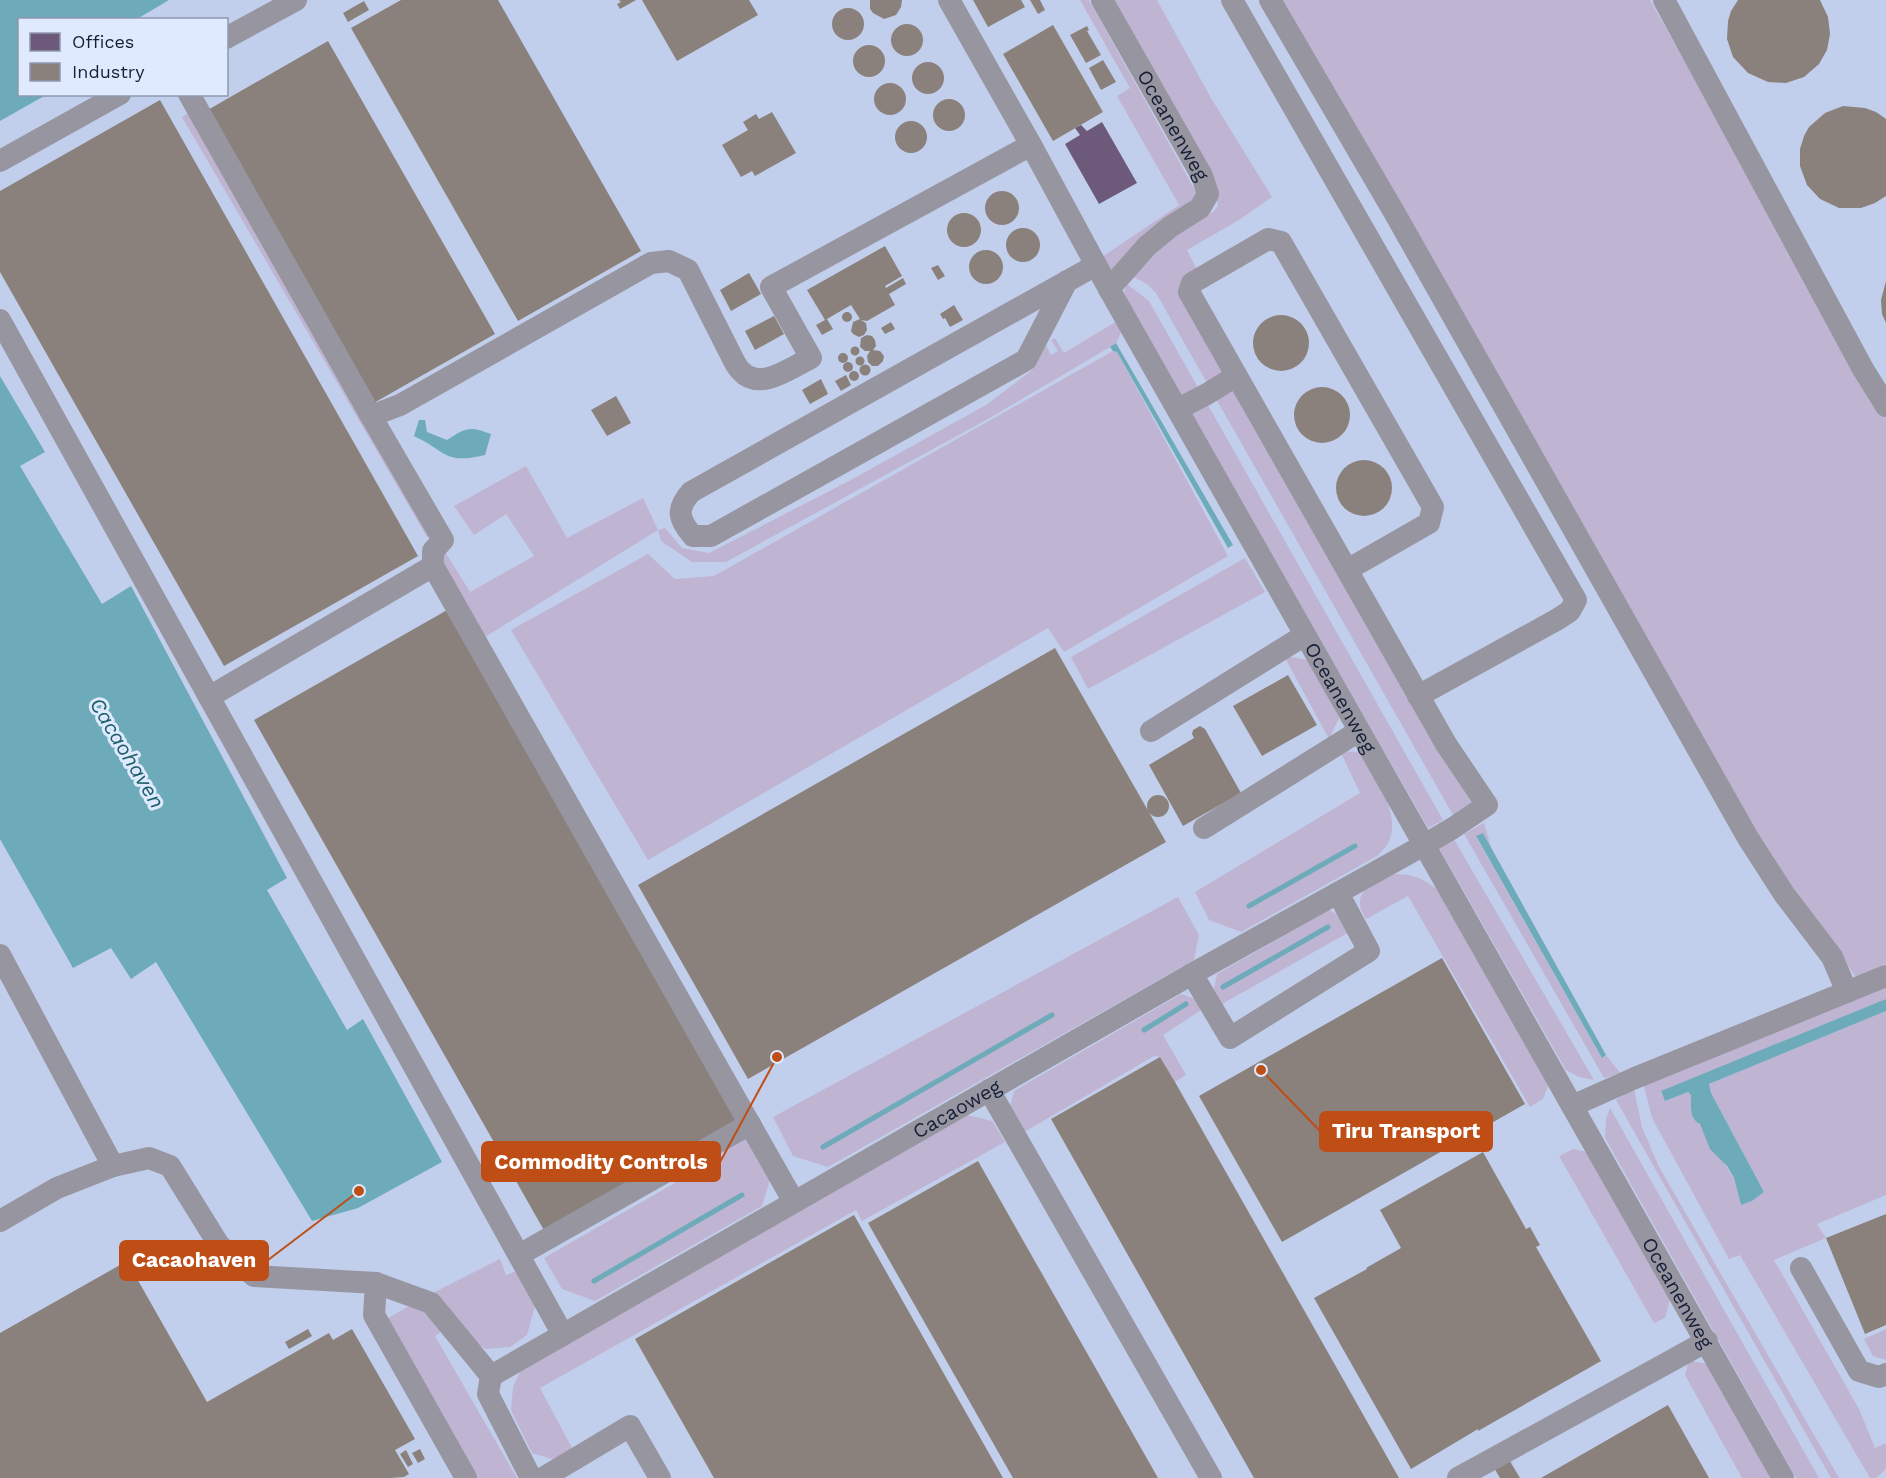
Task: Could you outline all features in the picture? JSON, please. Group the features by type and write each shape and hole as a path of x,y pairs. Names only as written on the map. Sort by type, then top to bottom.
{"street":[{"path":"228,37 296,0"},
{"name":"Oceanenweg","path":"949,0 1109,289 1784,1478"},
{"name":"Oceanenweg","path":"1102,0 1202,176 1208,194 1200,207 1147,246 1109,289"},
{"path":"1232,0 1576,600 1570,611 1564,615 1418,696 1189,292 1192,283 1268,239 1281,242 1433,507 1429,523 1347,570"},
{"path":"1270,0 1394,212 1748,838 1784,894 1832,957 1847,992"},
{"path":"1665,0 1863,369 1886,406"},
{"path":"0,161 116,96"},
{"path":"190,96 443,540 433,551 433,566 794,1202"},
{"path":"371,416 400,405 651,263 669,261 688,270 742,373 755,379 769,379 811,358 771,287 1030,145"},
{"path":"1067,281 1026,360 711,536 693,536 685,527 681,515 681,502 691,492 1067,281 1096,265"},
{"path":"0,320 563,1335"},
{"path":"1178,409 1236,376"},
{"path":"209,697 433,566"},
{"path":"1151,731 1305,635"},
{"name":"Cacaoweg","path":"491,1376 1192,974 1424,845 1487,805 1446,744 1418,696"},
{"path":"1204,828 1359,731"},
{"path":"1192,974 1230,1038 1369,951 1338,893"},
{"path":"0,955 113,1166"},
{"path":"1572,1106 1886,976"},
{"path":"989,1090 1211,1478"},
{"path":"519,1256 750,1124"},
{"path":"0,1221 57,1188 113,1166 149,1158 170,1166 219,1245 254,1276 376,1283 431,1303 491,1376 488,1394 531,1478"},
{"path":"1801,1268 1859,1371 1879,1377 1886,1374"},
{"path":"376,1283 374,1315 463,1477"},
{"path":"1458,1478 1707,1341"},
{"path":"543,1478 630,1426 660,1478"}],"shaded area":[{"path":"1080,0 1089,0 1201,201 1111,272 1102,257 1179,205 1117,96 1130,88"},
{"path":"1104,0 1157,0 1211,98 1272,197 1239,220 1187,250 1197,270 1190,274 1225,372 1207,383 1156,293 1147,284 1132,276 1156,247 1213,212 1218,206 1216,195"},
{"path":"1281,0 1650,0 1886,415 1886,964 1856,977 1788,886"},
{"path":"190,112 433,535 427,537 182,117"},
{"path":"1127,284 1149,301 1443,820 1428,828 1123,295"},
{"path":"1117,321 1121,333 1116,343 1110,347 988,419 726,562 692,562 661,541 658,530 665,528 682,548 709,553 849,481 986,405 1032,370 1046,345 1051,355 1058,351 1051,340 1055,338 1064,353"},
{"path":"1113,351 1117,352 1228,556 1064,652 1048,628 648,860 511,630 648,554 675,579 714,576"},
{"path":"1233,386 1472,802 1453,815 1215,397"},
{"path":"526,466 567,538 643,498 658,530 485,637 435,553 444,550 470,592 534,556 506,514 474,535 454,506"},
{"path":"1245,558 1265,592 1088,689 1071,657"},
{"path":"1284,656 1309,660 1339,718 1329,739"},
{"path":"1340,751 1362,752 1385,795 1392,819 1392,830 1385,847 1377,856 1241,932 1209,920 1195,892 1360,793"},
{"path":"1484,823 1491,847 1483,833 1476,837 1602,1058 1606,1055 1620,1073 1604,1078 1464,834"},
{"path":"1453,840 1594,1080 1579,1077 1566,1070 1439,848"},
{"path":"1394,874 1418,878 1438,890 1548,1086 1543,1099 1530,1107 1408,896 1366,919 1360,907 1360,898 1363,893 1367,888"},
{"path":"1178,897 1199,935 1194,960 828,1167 793,1156 773,1117"},
{"path":"1329,910 1343,917 1351,931 1222,1004 1214,989 1217,974"},
{"path":"1886,987 1886,999 1661,1092 1665,1101 1688,1092 1691,1095 1692,1116 1700,1124 1734,1179 1741,1205 1752,1201 1764,1192 1711,1093 1709,1084 1886,1011 1886,1195 1817,1224 1826,1238 1774,1260 1859,1409 1875,1448 1886,1443 1886,1469 1876,1478 1870,1478 1740,1255 1729,1259 1652,1118 1644,1086"},
{"path":"1181,994 1196,999 1201,1010 1163,1035 1186,1075 1175,1082 1160,1057 1154,1056 1021,1134 1009,1112 1014,1091"},
{"path":"1634,1089 1642,1127 1659,1167 1839,1478 1831,1478 1616,1100"},
{"path":"1610,1108 1819,1478 1796,1478 1605,1138 1606,1119"},
{"path":"967,1115 992,1121 1005,1142 862,1221 856,1210 540,1388 573,1450 555,1460 532,1453 511,1410 513,1387 521,1370"},
{"path":"745,1131 772,1173 762,1206 595,1301 562,1289 544,1258 722,1156"},
{"path":"1573,1149 1588,1152 1670,1299 1665,1318 1654,1323 1559,1156"},
{"path":"500,1259 506,1275 519,1270 536,1302 527,1335 510,1347 486,1349 471,1341 455,1322 435,1336 517,1478 475,1478 385,1320"},
{"path":"1886,1329 1886,1360 1873,1356 1864,1339"},
{"path":"1692,1361 1708,1364 1772,1478 1742,1478 1685,1375 1688,1364"}],"water":[{"path":"0,0 169,0 139,18 18,18 18,96 44,96 0,121"},
{"path":"1116,343 1233,545 1228,548 1117,352 1110,347"},
{"path":"0,376 45,452 20,466 102,604 131,586 287,878 267,890 347,1030 363,1019 442,1162 358,1208 312,1221 156,962 131,979 111,948 73,968 0,839"},
{"path":"419,420 425,420 427,432 447,440 468,429 491,434 485,455 461,458 446,455 414,436"},
{"path":"1483,833 1606,1055 1602,1058 1476,836"},
{"path":"1886,999 1886,1011 1709,1084 1711,1093 1764,1192 1752,1201 1741,1205 1734,1178 1727,1166 1710,1149 1700,1124 1692,1116 1691,1095 1688,1092 1665,1101 1661,1091"}],"building: Offices":[{"path":"1102,122 1137,183 1099,204 1065,144 1080,135 1075,128 1081,125 1087,131"}],"building: Industry":[{"path":"401,0 498,0 641,251 518,321 351,28"},
{"path":"619,0 636,0 620,9 617,4 621,2"},
{"path":"642,0 749,0 758,15 677,61"},
{"path":"870,0 902,0 896,15 884,19 870,9"},
{"path":"973,0 1021,0 1025,7 988,27"},
{"path":"1030,0 1040,0 1045,10 1038,14"},
{"path":"1738,0 1820,0 1828,17 1830,34 1827,50 1819,64 1804,77 1786,83 1768,82 1748,73 1733,57 1727,39 1728,21"},
{"path":"364,1 369,10 348,22 343,13"},
{"path":"848,8 859,13 864,24 859,35 848,40 837,35 832,24 837,13"},
{"path":"907,24 918,29 923,40 918,51 907,56 896,51 891,40 896,29"},
{"path":"1053,25 1103,112 1053,141 1003,54"},
{"path":"1087,26 1089,30 1087,31 1101,55 1086,63 1070,35"},
{"path":"328,41 495,334 372,404 206,111"},
{"path":"869,45 880,50 885,61 880,72 869,77 858,72 853,61 858,50"},
{"path":"1103,60 1116,82 1101,90 1089,68"},
{"path":"928,62 939,67 944,78 939,89 928,94 917,89 912,78 917,67"},
{"path":"890,83 901,88 906,99 901,110 890,115 879,110 874,99 879,88"},
{"path":"949,99 960,104 965,115 960,126 949,131 938,126 933,115 938,104"},
{"path":"160,100 418,556 224,666 0,272 0,191"},
{"path":"1843,106 1865,108 1886,119 1886,196 1861,208 1839,208 1820,199 1807,185 1800,166 1800,149 1809,127 1825,113"},
{"path":"772,112 796,153 755,176 752,171 741,177 722,145 748,130 743,122 756,114 759,119"},
{"path":"911,121 922,126 927,137 922,148 911,153 900,148 895,137 900,126"},
{"path":"1002,191 1014,196 1019,208 1014,220 1002,225 990,220 985,208 990,196"},
{"path":"964,213 976,218 981,230 976,242 964,247 952,242 947,230 952,218"},
{"path":"1023,228 1035,233 1040,245 1035,257 1023,262 1011,257 1006,245 1011,233"},
{"path":"885,246 902,276 885,286 886,288 903,278 906,284 889,294 895,305 867,321 861,320 866,323 867,330 859,337 851,331 853,322 860,319 851,305 827,319 833,329 822,335 816,325 825,320 807,290"},
{"path":"986,250 998,255 1003,267 998,279 986,284 974,279 969,267 974,255"},
{"path":"938,265 945,276 938,280 931,268"},
{"path":"749,273 761,294 731,311 720,290"},
{"path":"1886,281 1886,323 1882,314 1881,300"},
{"path":"954,305 963,320 950,327 940,314"},
{"path":"847,312 851,313 851,321 847,322 843,321 842,317 843,313"},
{"path":"1276,315 1286,315 1301,323 1307,332 1309,343 1307,354 1301,363 1286,371 1276,371 1265,366 1258,359 1253,348 1253,338 1258,327 1265,320"},
{"path":"774,316 784,334 755,350 745,331"},
{"path":"891,322 895,329 885,334 881,328"},
{"path":"867,335 872,336 875,340 876,346 873,350 880,351 884,356 878,366 872,366 868,362 867,356 870,351 865,351 860,347 861,338"},
{"path":"855,346 860,351 855,356 850,351"},
{"path":"843,353 847,354 847,362 843,363 839,362 838,358 839,354"},
{"path":"860,356 865,361 860,366 855,361"},
{"path":"848,362 852,363 852,371 848,372 844,371 843,367 844,363"},
{"path":"865,365 869,366 869,374 865,375 861,374 860,370 861,366"},
{"path":"854,371 858,372 858,380 854,381 850,380 849,376 850,372"},
{"path":"846,375 851,385 841,391 835,381"},
{"path":"821,379 828,394 810,404 802,390"},
{"path":"1317,387 1327,387 1342,395 1348,404 1350,415 1348,426 1342,435 1327,443 1317,443 1306,438 1299,431 1294,420 1294,410 1299,399 1306,392"},
{"path":"616,396 631,423 607,436 591,410"},
{"path":"1359,460 1369,460 1384,468 1390,477 1392,488 1390,499 1384,508 1369,516 1359,516 1348,511 1341,504 1336,493 1336,483 1341,472 1348,465"},
{"path":"449,609 740,1122 545,1232 254,720"},
{"path":"1055,648 1166,842 748,1079 638,885"},
{"path":"1288,675 1317,725 1262,756 1233,706"},
{"path":"1200,726 1205,729 1241,793 1183,826 1149,765 1194,738 1193,730"},
{"path":"1158,795 1166,798 1169,806 1166,814 1158,817 1150,814 1147,806 1150,798"},
{"path":"1442,958 1525,1104 1282,1242 1199,1096"},
{"path":"1160,1057 1399,1478 1254,1478 1051,1119"},
{"path":"1483,1152 1526,1229 1530,1227 1540,1245 1536,1247 1601,1361 1411,1469 1314,1298 1401,1248 1380,1210"},
{"path":"978,1161 1158,1478 1013,1478 868,1223"},
{"path":"1886,1214 1886,1325 1865,1334 1826,1238"},
{"path":"854,1215 1003,1478 714,1478 635,1339"},
{"path":"127,1261 207,1402 329,1333 333,1340 352,1329 415,1439 395,1450 409,1474 404,1477 390,1478 0,1478 0,1333"},
{"path":"308,1329 312,1336 289,1349 285,1342"},
{"path":"1668,1405 1709,1478 1541,1478"},
{"path":"420,1449 425,1459 418,1463 412,1453"},
{"path":"406,1450 413,1464 408,1467 400,1454"},
{"path":"1508,1458 1520,1478 1500,1478 1493,1466"}],"waterway":[{"path":"1249,906 1355,846"},
{"path":"1223,987 1328,927"},
{"path":"1144,1030 1186,1004"},
{"path":"823,1147 1052,1015"},
{"path":"594,1281 742,1195"}],"place":[{"name":"Commodity Controls","path":"777,1057"},
{"name":"Tiru Transport","path":"1261,1070"},
{"name":"Cacaohaven","path":"359,1191"}]}
